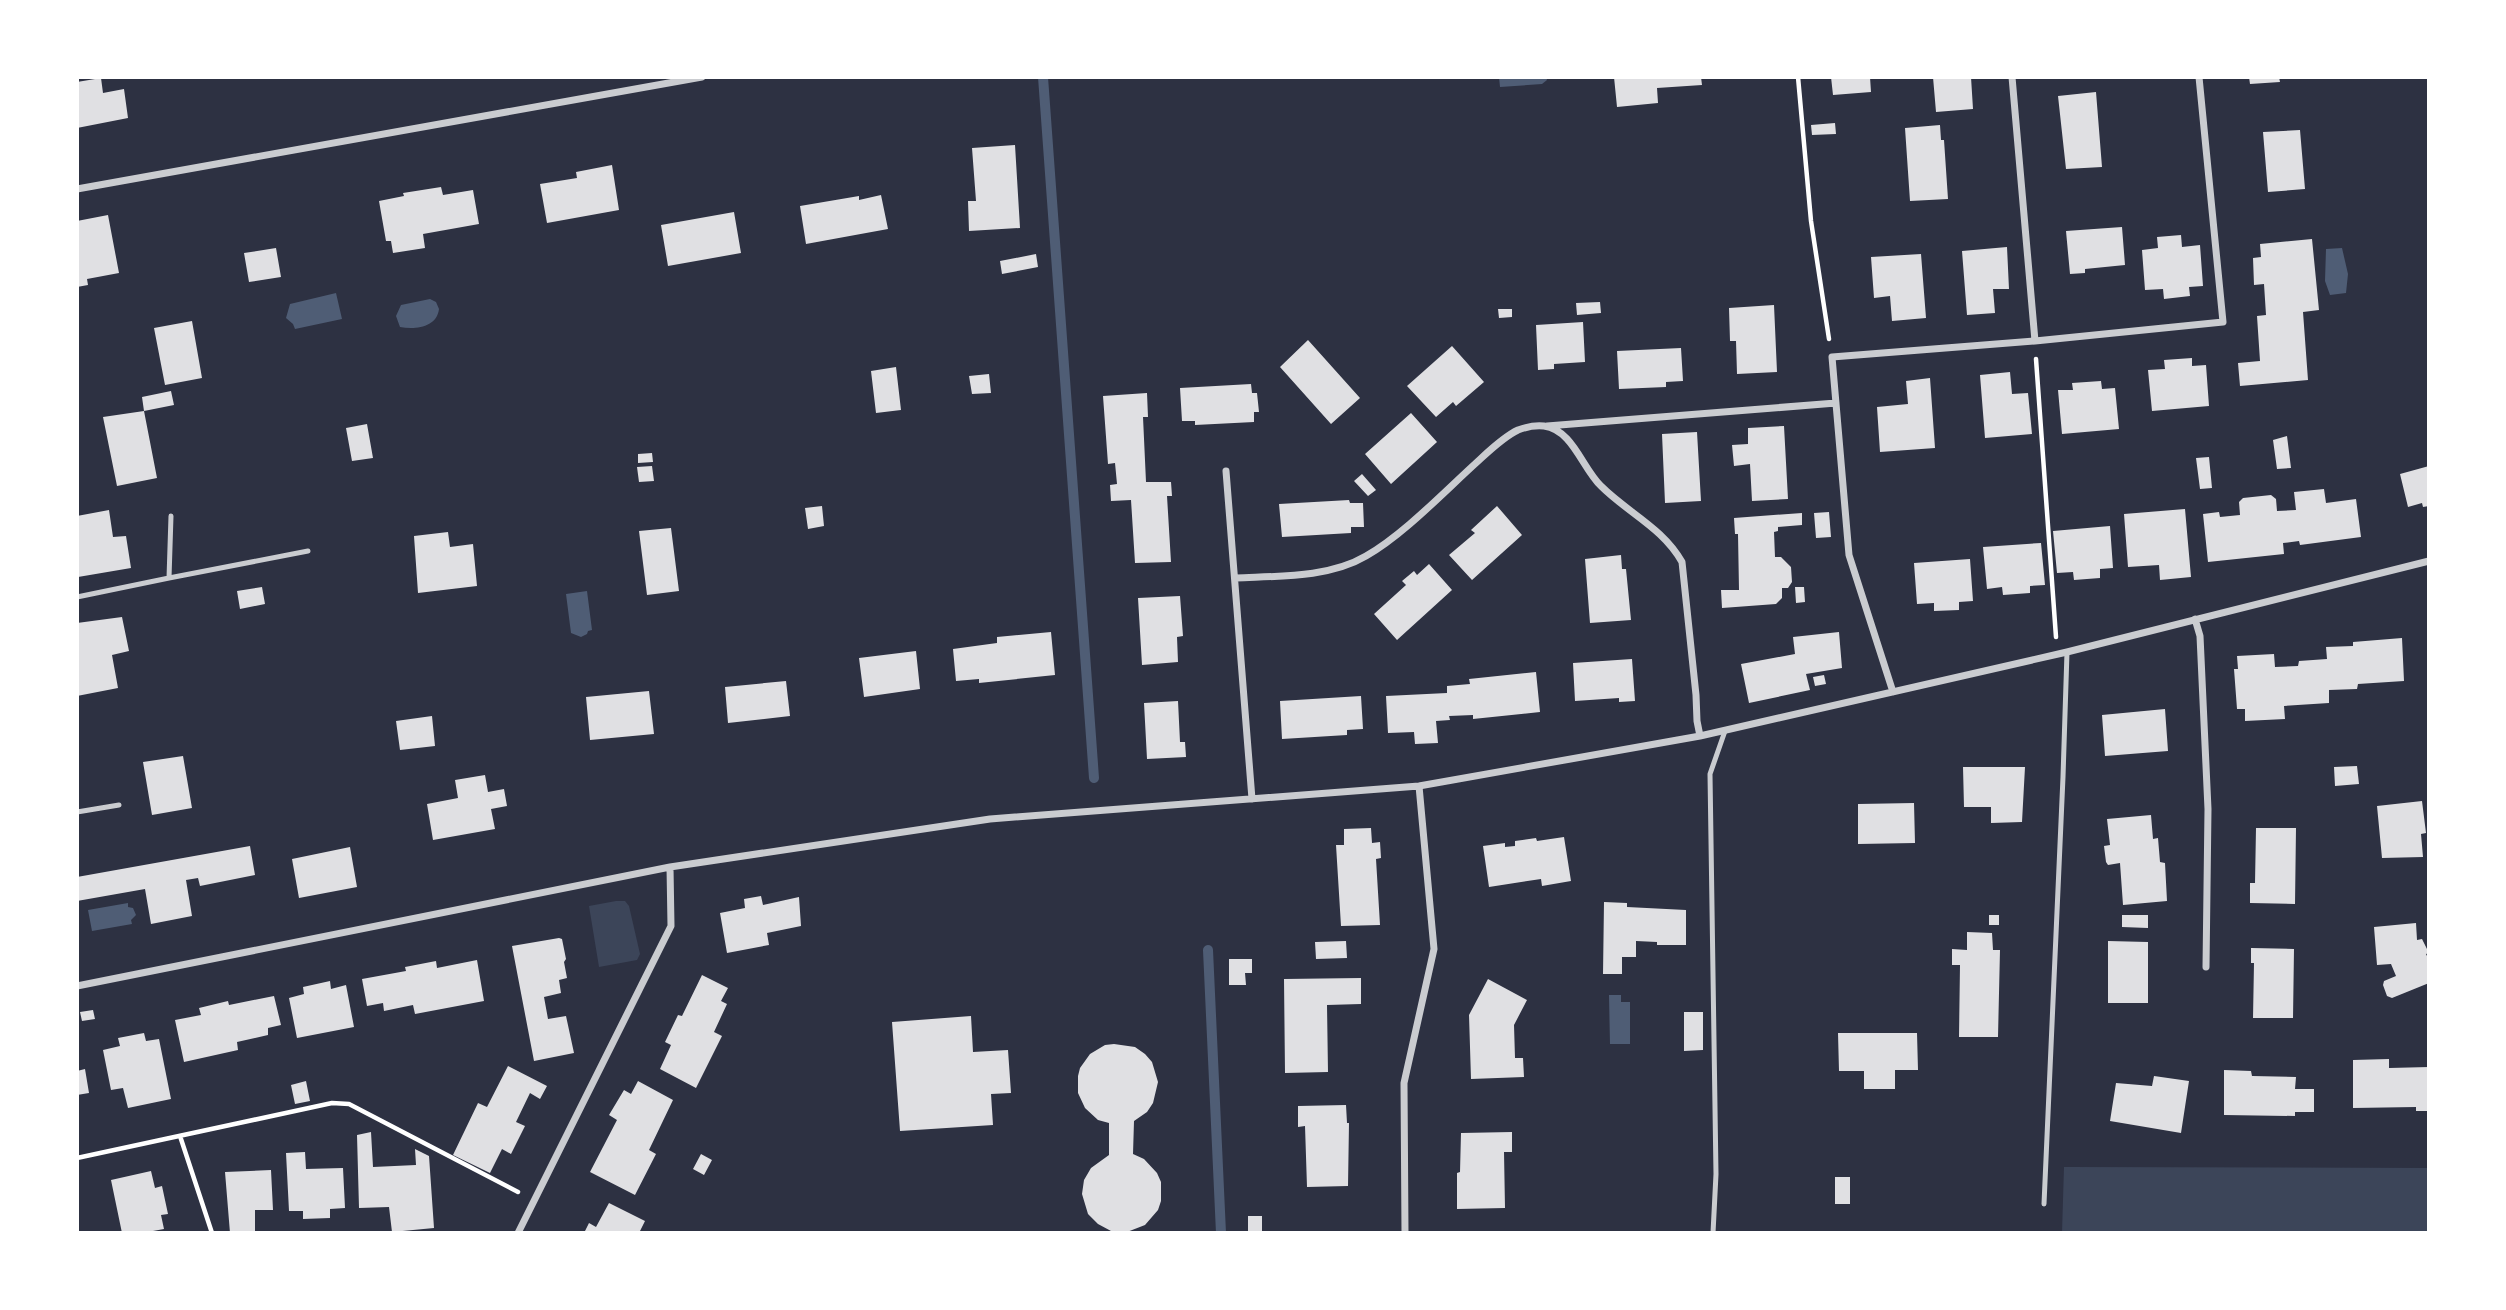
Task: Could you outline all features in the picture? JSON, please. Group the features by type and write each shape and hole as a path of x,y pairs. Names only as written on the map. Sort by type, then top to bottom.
{"street":[{"path":"77,189 702,77"},
{"path":"2012,77 2035,341"},
{"path":"1893,692 1849,555 1832,357 2035,341 2223,322 2199,77"},
{"path":"1236,578 1335,569 1365,557 1390,540 1491,450 1516,431 1532,426 1836,403"},
{"path":"1545,426 1558,431 1574,447 1604,489 1661,533 1682,562 1700,736"},
{"path":"1226,471 1252,799"},
{"path":"77,986 670,867 990,819 1419,786 1700,736 2067,652 2429,561"},
{"path":"2195,620 2200,636 2208,808 2206,967"},
{"path":"1405,1233 1404,1083 1434,949 1419,786"},
{"path":"518,1233 671,926 670,867"}],"lane":[{"path":"169,579 171,516"},
{"path":"77,597 307,551"},
{"path":"2044,1204 2067,652"},
{"path":"1713,1233 1716,1174 1710,774 1725,730"},
{"path":"77,811 119,805"}],"path":[{"path":"1798,77 1811,221 1832,357"},
{"path":"2035,341 2057,653"},
{"path":"77,1158 332,1103 349,1104 522,1194"},
{"path":"180,1136 212,1233"}],"shaded area":[{"path":"1499,77 1546,77 1547,80 1542,84 1500,87"},
{"path":"2342,248 2348,274 2346,293 2330,295 2325,281 2326,249"},
{"path":"336,293 342,319 295,329 286,318 290,304"},
{"path":"430,299 436,302 439,309 434,320 425,326 400,327 396,316 401,305"},
{"path":"587,591 592,630 581,637 571,633 566,594"},
{"path":"625,901 629,906 640,954 637,960 599,967 589,906"},
{"path":"128,903 128,907 133,908 136,915 131,920 132,924 92,931 88,910"},
{"path":"1609,995 1621,995 1621,1002 1630,1002 1630,1044 1610,1044"},
{"path":"2064,1167 2429,1168 2429,1233 2062,1233"}],"building":[{"path":"1614,77 1701,77 1702,85 1657,88 1658,103 1617,107"},
{"path":"1831,77 1870,77 1871,92 1833,95"},
{"path":"1933,77 1971,77 1973,109 1936,112"},
{"path":"2249,77 2279,77 2280,82 2250,84"},
{"path":"101,78 103,93 124,89 128,118 77,128 77,82"},
{"path":"2096,92 2102,167 2066,169 2058,96"},
{"path":"1835,123 1836,134 1812,135 1811,125"},
{"path":"1940,125 1941,140 1944,140 1948,199 1910,201 1905,128"},
{"path":"2300,130 2305,189 2268,192 2263,132"},
{"path":"1015,145 1020,228 969,231 968,201 976,201 972,148"},
{"path":"612,165 619,210 547,223 540,184 577,178 576,172"},
{"path":"441,187 443,195 473,190 479,224 423,234 425,248 393,253 391,241 386,241 379,201 404,196 403,193"},
{"path":"881,195 888,229 806,244 800,206"},
{"path":"734,212 741,253 668,266 661,225"},
{"path":"108,215 119,273 87,279 88,285 77,287 77,221"},
{"path":"2122,227 2125,265 2085,269 2085,273 2070,274 2066,231"},
{"path":"2181,235 2182,247 2200,245 2203,286 2189,287 2190,296 2164,299 2163,289 2145,290 2142,250 2158,248 2157,237"},
{"path":"2312,239 2319,310 2303,312 2308,380 2240,386 2238,363 2260,361 2257,316 2266,315 2264,284 2254,285 2253,258 2261,257 2260,244"},
{"path":"2007,247 2009,289 1993,289 1995,313 1967,315 1962,251"},
{"path":"276,248 281,277 249,282 244,253"},
{"path":"1036,254 1038,267 1002,274 1000,261"},
{"path":"1921,254 1926,318 1892,321 1890,296 1874,298 1871,257"},
{"path":"1600,302 1601,313 1577,315 1576,303"},
{"path":"1774,305 1777,372 1737,374 1736,341 1730,341 1729,308"},
{"path":"1498,309 1512,309 1512,317 1499,318"},
{"path":"192,321 202,378 165,385 154,328"},
{"path":"1583,322 1585,362 1554,364 1554,369 1538,370 1536,325"},
{"path":"1308,340 1360,398 1331,424 1280,367"},
{"path":"1452,346 1484,382 1456,406 1453,402 1436,417 1407,386"},
{"path":"1681,348 1683,381 1666,382 1666,387 1619,389 1617,351"},
{"path":"2192,358 2192,366 2206,365 2209,406 2152,411 2148,370 2165,369 2164,360"},
{"path":"896,367 901,410 876,413 871,371"},
{"path":"2010,372 2012,394 2028,393 2032,434 1985,438 1980,375"},
{"path":"989,374 991,393 972,394 969,376"},
{"path":"1930,378 1935,448 1880,452 1877,407 1908,404 1906,381"},
{"path":"2101,381 2102,389 2115,388 2119,429 2062,434 2058,390 2073,390 2072,383"},
{"path":"1251,384 1252,393 1257,393 1259,412 1254,412 1254,422 1195,425 1195,421 1182,421 1180,388"},
{"path":"171,391 174,405 144,411 142,397"},
{"path":"1147,393 1148,417 1143,417 1146,482 1171,482 1172,496 1167,496 1171,562 1135,563 1131,500 1111,501 1110,485 1117,484 1115,463 1108,464 1103,396"},
{"path":"144,411 157,478 117,486 103,417"},
{"path":"1411,413 1437,442 1391,484 1365,454"},
{"path":"367,424 373,458 352,461 346,428"},
{"path":"1784,426 1788,499 1752,501 1750,464 1734,466 1732,445 1748,444 1748,428"},
{"path":"1697,432 1701,501 1665,503 1662,434"},
{"path":"2287,436 2291,468 2277,469 2273,440"},
{"path":"652,453 653,462 638,463 638,454"},
{"path":"2209,457 2212,488 2200,489 2196,458"},
{"path":"652,466 654,481 639,482 637,467"},
{"path":"2429,466 2429,506 2423,507 2422,503 2408,507 2400,474"},
{"path":"1362,474 1376,490 1368,496 1354,481"},
{"path":"2324,489 2326,503 2356,499 2361,537 2300,545 2299,541 2283,543 2284,554 2208,562 2203,514 2219,512 2220,517 2240,515 2239,502 2243,498 2271,495 2276,499 2277,511 2296,510 2294,492"},
{"path":"1349,500 1350,503 1363,503 1364,527 1351,527 1351,533 1282,537 1279,504"},
{"path":"822,506 824,526 808,529 805,508"},
{"path":"1497,506 1522,535 1472,580 1449,555 1475,533 1471,530"},
{"path":"2185,509 2191,577 2160,580 2159,565 2128,567 2124,514"},
{"path":"109,510 113,537 126,536 131,568 78,577 77,516"},
{"path":"1829,512 1831,537 1816,538 1814,513"},
{"path":"1802,513 1802,525 1778,527 1778,531 1774,532 1775,557 1781,557 1791,567 1792,582 1788,588 1782,588 1782,598 1776,604 1722,608 1721,590 1739,590 1738,534 1735,534 1734,518"},
{"path":"2110,526 2113,568 2100,569 2100,578 2074,580 2073,572 2057,573 2053,531"},
{"path":"671,528 679,591 647,595 639,531"},
{"path":"448,532 450,547 473,544 477,586 418,593 414,536"},
{"path":"2041,543 2045,585 2030,586 2030,593 2003,595 2002,587 1987,589 1983,547"},
{"path":"1621,555 1622,569 1626,569 1631,620 1590,623 1585,559"},
{"path":"1970,559 1973,601 1959,602 1959,610 1934,611 1934,603 1917,604 1914,563"},
{"path":"1429,564 1452,590 1397,640 1374,614 1406,585 1402,581 1414,571 1417,575"},
{"path":"262,587 265,604 240,609 237,591"},
{"path":"1795,587 1804,587 1805,602 1796,603"},
{"path":"1180,596 1183,636 1177,637 1178,662 1142,665 1138,598"},
{"path":"122,617 129,651 112,655 118,688 77,696 77,623"},
{"path":"1051,632 1055,675 979,683 979,679 956,681 953,649 997,643 997,637"},
{"path":"1839,632 1842,668 1806,674 1810,690 1749,703 1741,664 1795,654 1793,637"},
{"path":"2402,638 2404,681 2358,684 2357,689 2329,690 2329,703 2284,706 2285,719 2245,721 2245,709 2237,709 2234,669 2238,669 2237,656 2274,654 2275,667 2298,666 2299,661 2327,659 2326,647 2353,646 2353,642"},
{"path":"916,651 920,689 864,697 859,658"},
{"path":"1632,659 1635,701 1619,702 1619,698 1575,701 1573,663"},
{"path":"1536,672 1540,712 1473,719 1473,715 1449,716 1450,720 1436,721 1438,743 1415,744 1414,732 1388,733 1386,696 1447,693 1447,686 1470,684 1469,679"},
{"path":"1824,675 1826,684 1815,686 1813,677"},
{"path":"786,681 790,716 728,723 725,687"},
{"path":"649,691 654,734 590,740 586,697"},
{"path":"1361,696 1363,729 1347,730 1347,735 1282,739 1280,701"},
{"path":"1178,701 1180,742 1185,742 1186,757 1147,759 1144,703"},
{"path":"2165,709 2168,751 2105,756 2102,715"},
{"path":"432,716 435,746 400,750 396,721"},
{"path":"183,756 192,808 152,815 143,762"},
{"path":"2357,766 2359,784 2335,786 2334,767"},
{"path":"1963,767 2025,767 2022,822 1991,823 1991,807 1964,807"},
{"path":"485,775 488,792 504,789 507,806 491,809 495,829 433,840 427,804 458,798 455,780"},
{"path":"2422,801 2426,833 2421,834 2423,857 2382,858 2377,806"},
{"path":"1914,803 1915,843 1858,844 1858,804"},
{"path":"2151,815 2153,839 2158,838 2160,862 2165,863 2167,901 2123,905 2120,863 2108,865 2106,862 2104,846 2110,845 2107,819"},
{"path":"1371,828 1372,843 1380,842 1381,858 1376,859 1380,925 1341,926 1336,845 1344,845 1344,829"},
{"path":"2256,828 2296,828 2295,904 2250,903 2250,883 2255,883"},
{"path":"1564,837 1571,881 1542,886 1541,879 1489,887 1483,846 1505,843 1505,847 1515,846 1515,841"},
{"path":"250,846 255,875 200,886 198,878 186,880 192,916 151,924 145,889 77,901 77,877"},
{"path":"350,847 357,887 299,898 292,859"},
{"path":"761,896 763,905 799,897 801,926 767,933 769,945 727,953 720,913 745,908 744,899"},
{"path":"1604,902 1627,903 1627,907 1686,910 1686,945 1657,945 1657,942 1636,941 1636,957 1622,957 1622,974 1603,974"},
{"path":"1989,915 1999,915 1999,925 1989,925"},
{"path":"2122,915 2148,915 2148,928 2122,927"},
{"path":"2416,923 2417,940 2422,939 2429,953 2426,954 2429,960 2429,983 2392,998 2387,996 2383,985 2384,981 2396,976 2391,964 2377,965 2374,927"},
{"path":"1967,932 1992,933 1993,950 2000,950 1998,1037 1959,1037 1960,965 1952,965 1952,949 1967,950"},
{"path":"562,939 566,959 564,962 567,978 559,980 561,993 544,997 548,1019 566,1016 574,1053 534,1061 512,946"},
{"path":"1346,941 1347,958 1316,959 1315,942"},
{"path":"2108,941 2148,942 2148,1003 2108,1003"},
{"path":"2251,948 2294,949 2293,1018 2253,1018 2254,963 2251,963"},
{"path":"1229,959 1252,959 1252,973 1245,973 1246,985 1229,985"},
{"path":"477,960 484,1001 415,1014 413,1005 384,1011 383,1003 367,1006 362,979 406,971 405,967 436,961 437,968"},
{"path":"702,975 728,988 721,1001 727,1004 714,1032 722,1036 696,1088 660,1069 671,1045 665,1042 678,1015 682,1016"},
{"path":"1361,978 1361,1004 1327,1005 1328,1072 1285,1073 1284,979"},
{"path":"1488,979 1527,1000 1514,1025 1515,1058 1523,1058 1524,1077 1471,1079 1469,1015"},
{"path":"330,981 331,989 346,985 354,1027 297,1038 289,998 304,994 303,987"},
{"path":"274,996 281,1025 268,1028 268,1035 237,1042 238,1050 184,1062 175,1020 201,1015 199,1008 228,1001 229,1005"},
{"path":"93,1010 95,1019 82,1021 80,1012"},
{"path":"1684,1012 1703,1012 1703,1050 1684,1051"},
{"path":"971,1016 973,1052 1008,1050 1011,1093 991,1094 993,1125 900,1131 892,1022"},
{"path":"144,1033 146,1041 159,1039 171,1099 128,1108 123,1088 111,1090 103,1050 120,1046 118,1038"},
{"path":"1838,1033 1917,1033 1918,1070 1895,1070 1895,1089 1864,1089 1864,1071 1839,1071"},
{"path":"1105,1045 1135,1047 1145,1054 1152,1062 1158,1082 1153,1103 1147,1112 1134,1121 1133,1154 1144,1159 1157,1173 1161,1182 1161,1201 1158,1210 1145,1225 1127,1232 1111,1231 1098,1224 1088,1214 1082,1194 1084,1180 1091,1168 1109,1155 1109,1123 1098,1120 1085,1108 1078,1093 1078,1076 1090,1054"},
{"path":"2389,1059 2389,1068 2429,1067 2429,1111 2416,1111 2416,1107 2353,1108 2353,1060"},
{"path":"508,1066 547,1086 540,1099 530,1093 516,1122 525,1126 511,1154 502,1149 490,1173 453,1155 478,1103 487,1107"},
{"path":"85,1069 89,1093 77,1095 77,1071"},
{"path":"2224,1070 2251,1071 2252,1076 2296,1077 2295,1089 2314,1089 2314,1112 2295,1112 2295,1116 2224,1115"},
{"path":"2154,1076 2189,1081 2181,1133 2110,1121 2116,1083 2152,1086"},
{"path":"306,1081 310,1101 295,1104 291,1085"},
{"path":"638,1081 673,1100 649,1150 656,1154 635,1195 590,1172 617,1120 609,1115 624,1090 631,1094"},
{"path":"1346,1105 1349,1123 1348,1186 1307,1187 1305,1126 1298,1127 1298,1106"},
{"path":"371,1132 373,1167 416,1165 415,1149 429,1156 434,1228 392,1232 389,1207 359,1208 357,1135"},
{"path":"1512,1132 1512,1152 1504,1152 1505,1208 1457,1209 1461,1133"},
{"path":"305,1152 306,1169 343,1168 345,1208 330,1209 330,1218 303,1219 303,1211 289,1211 286,1153"},
{"path":"701,1154 712,1160 704,1175 693,1169"},
{"path":"271,1170 273,1210 255,1210 255,1233 230,1233 225,1172"},
{"path":"151,1171 155,1188 162,1186 168,1214 161,1215 164,1229 122,1233 111,1180"},
{"path":"1835,1177 1850,1177 1850,1204 1835,1204"},
{"path":"609,1203 645,1221 639,1233 584,1233 589,1223 596,1227"},
{"path":"1248,1216 1262,1216 1262,1233 1248,1233"}],"waterway":[{"path":"1043,77 1094,778"},
{"path":"1208,950 1221,1233"}]}
